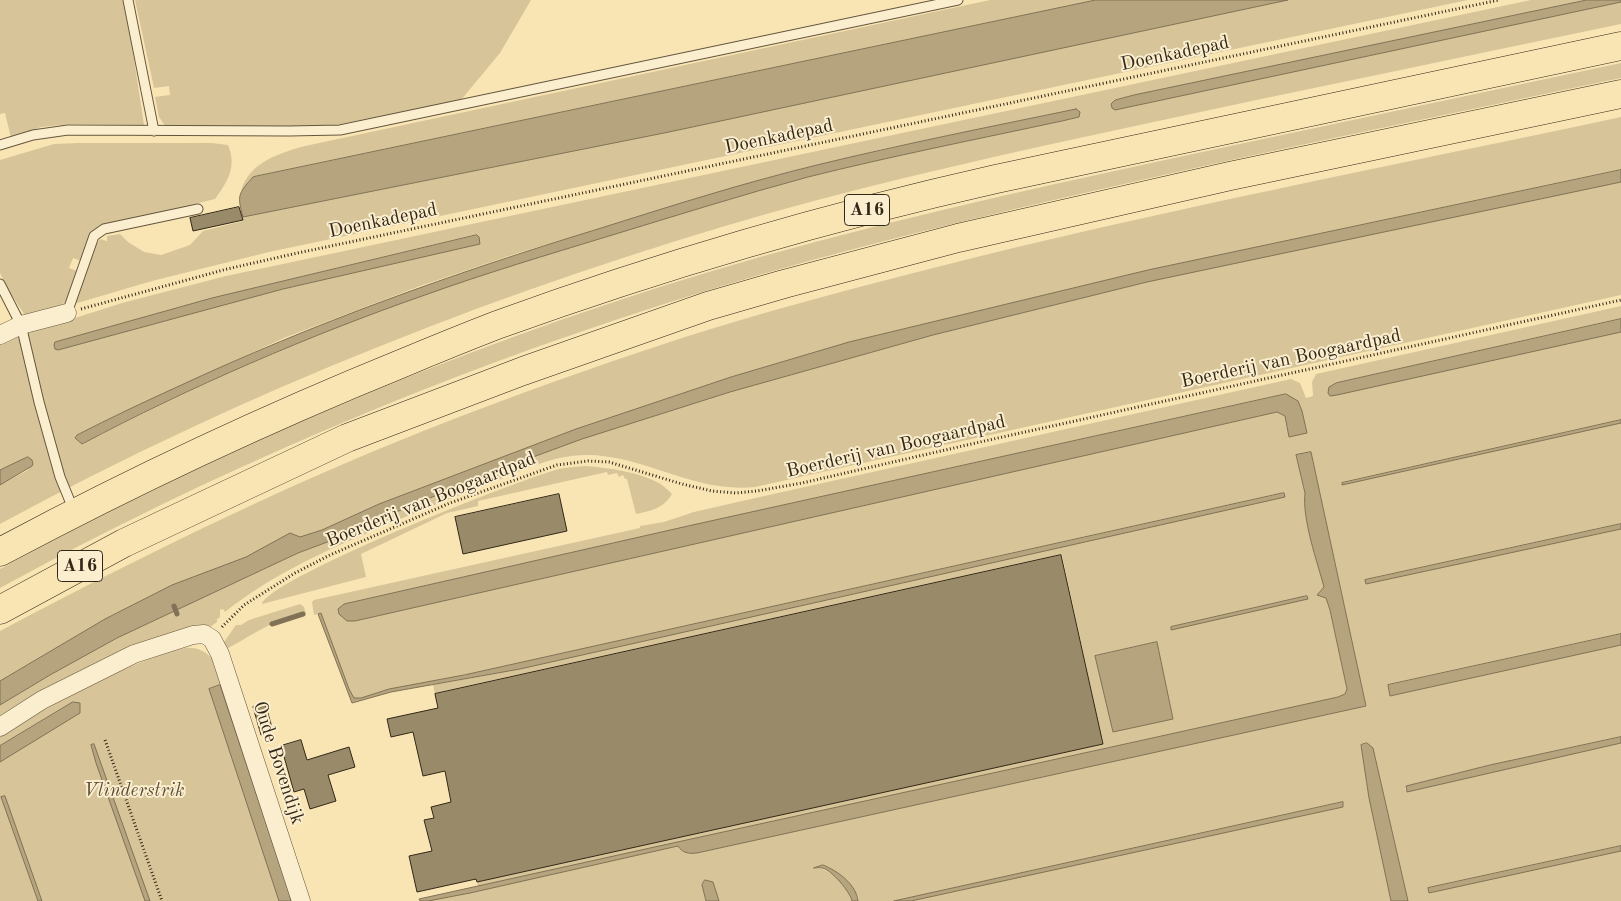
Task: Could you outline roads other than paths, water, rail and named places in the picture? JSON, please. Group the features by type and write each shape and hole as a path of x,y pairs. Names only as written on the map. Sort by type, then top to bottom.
{"highway":[{"name":"A16","path":"0,552 74,512 163,468 314,399 496,326 699,257 898,201 1621,46"},
{"name":"A16","path":"0,610 124,543 347,438 523,371 708,306 958,238 1230,176 1621,94"}],"street":[{"path":"0,335 21,325 67,313"},
{"name":"Oude Bovendijk","path":"0,727 42,700 134,654 193,635 204,634 212,639 220,654 302,901"}],"lane":[{"path":"128,0 154,131"},
{"path":"0,144 33,135 68,130 340,130 958,0"},
{"path":"67,313 94,236 104,230 198,209"},
{"path":"0,284 21,325 39,402 60,477 74,512"}],"waterway":[{"path":"174,606 177,614"},
{"path":"272,624 303,614"}],"park label":[{"name":"Vlinderstrik","path":"134,791"}]}
